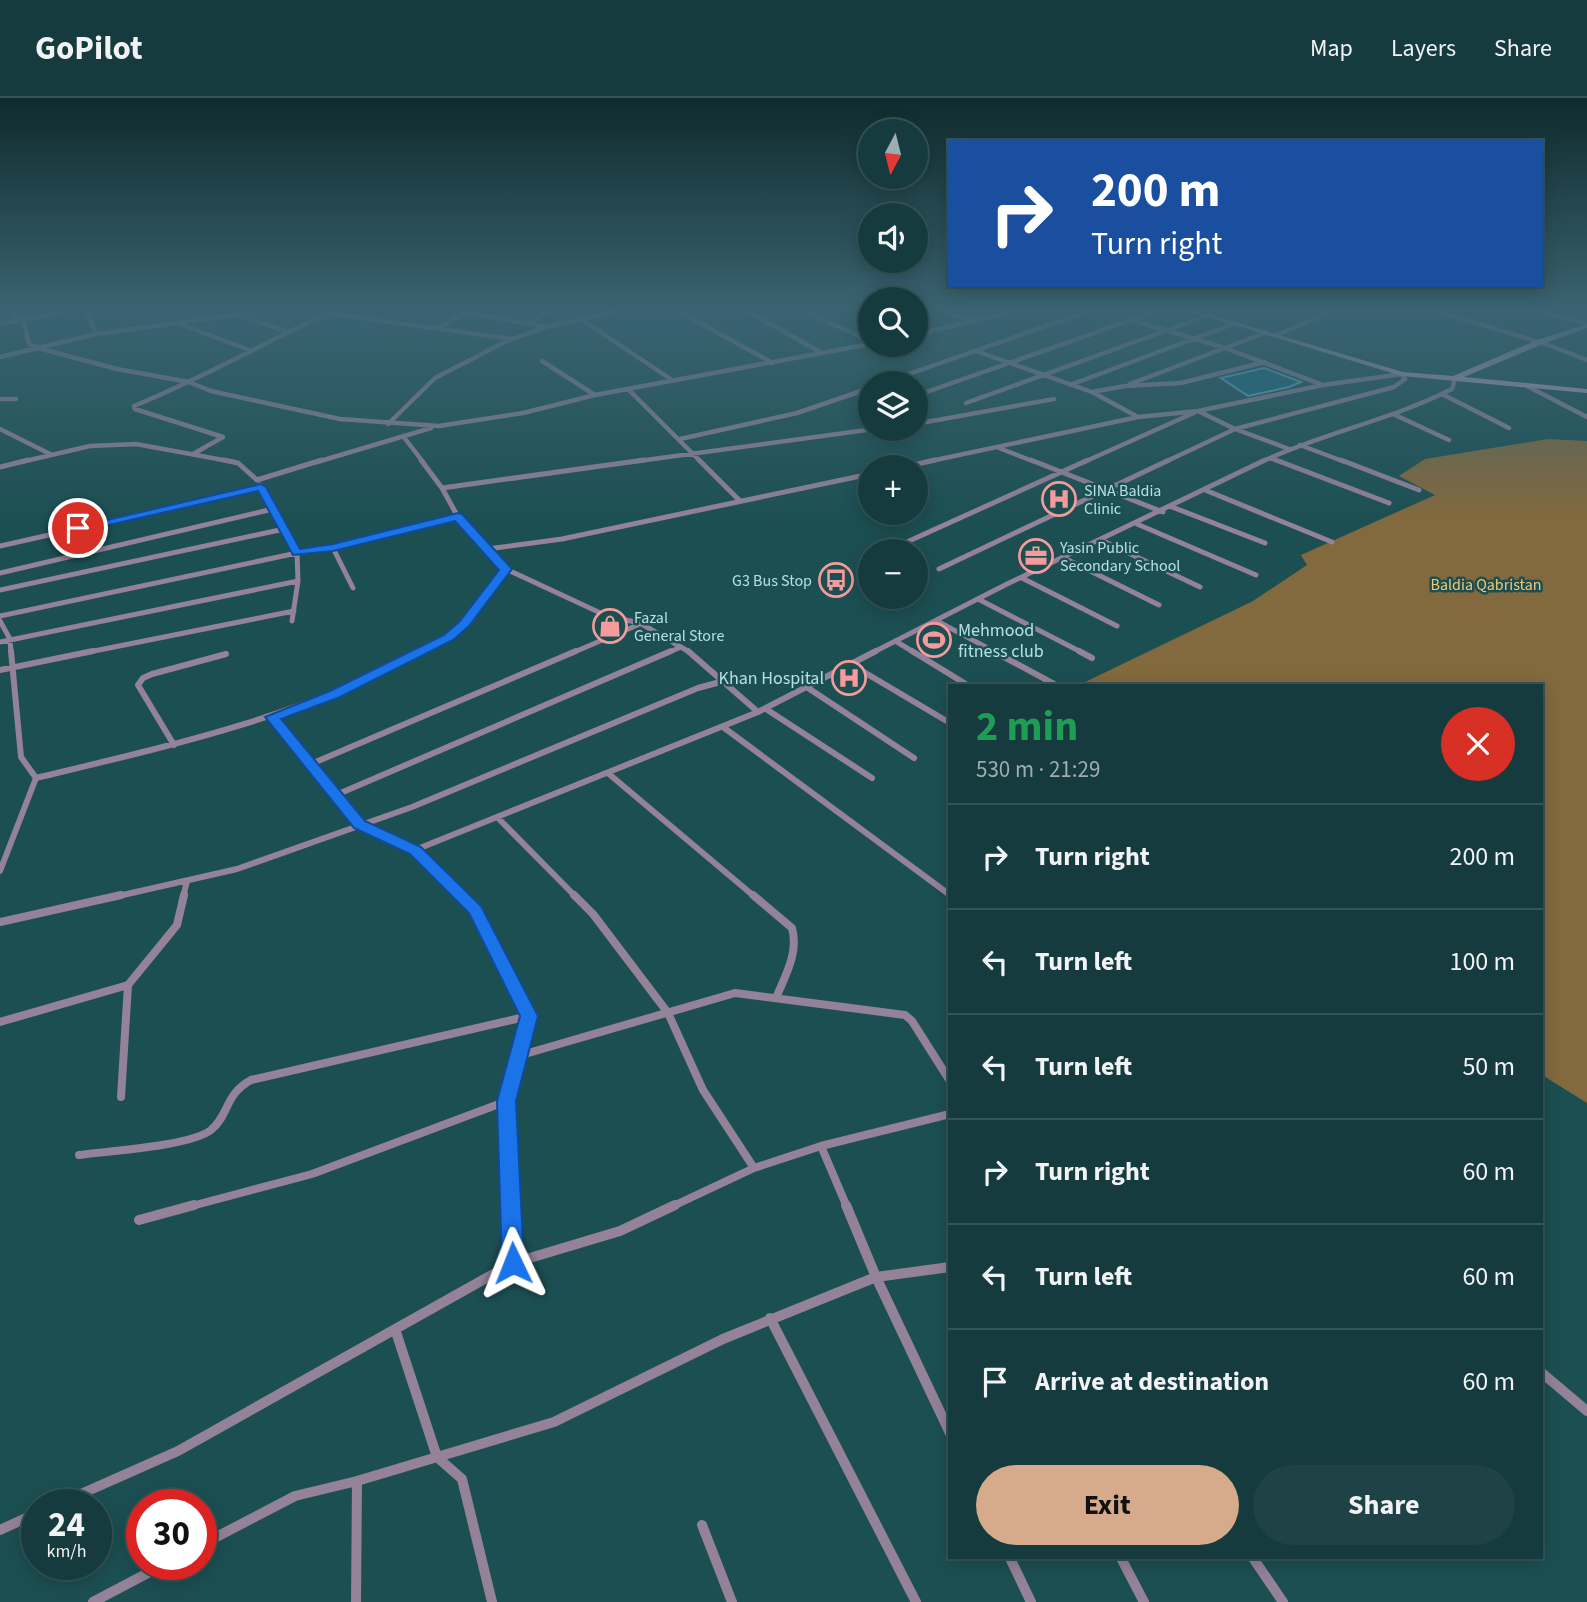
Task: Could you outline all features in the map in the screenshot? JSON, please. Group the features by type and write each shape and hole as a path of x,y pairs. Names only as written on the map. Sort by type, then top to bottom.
{"main road":[{"path":"1488,382 1587,391"}],"street":[{"path":"189,382 211,391 340,419 439,426 523,413 661,382"},
{"path":"189,382 134,406 135,409 223,437 192,454"},
{"path":"388,424 431,382"},
{"path":"575,382 595,395"},
{"path":"928,391 954,382"},
{"path":"966,403 1022,382"},
{"path":"1062,382 1092,392 1138,417"},
{"path":"1070,385 1078,382"},
{"path":"1125,386 1135,382"},
{"path":"1092,392 1125,386 1184,382"},
{"path":"1317,382 1324,385"},
{"path":"928,462 1138,417 1198,411 1344,382"},
{"path":"939,569 1235,429 1394,387 1401,382"},
{"path":"415,850 609,774 762,710 978,599 1163,512 1270,458 1442,394 1452,389 1454,382"},
{"path":"1527,386 1587,417"},
{"path":"628,389 740,501"},
{"path":"680,439 797,413 858,392"},
{"path":"1442,394 1509,428"},
{"path":"0,400 16,399"},
{"path":"928,422 1054,399"},
{"path":"1198,411 1235,429 1289,449"},
{"path":"914,539 1198,411"},
{"path":"1392,414 1449,440"},
{"path":"257,480 439,426"},
{"path":"0,429 53,455"},
{"path":"442,488 858,431"},
{"path":"403,436 442,488 458,517 506,569 607,616 640,623 696,656 762,710 872,778"},
{"path":"0,467 90,446 136,444 238,463 257,480 297,553 298,581 292,621"},
{"path":"1300,445 1419,490"},
{"path":"999,448 1163,512"},
{"path":"1270,458 1389,503"},
{"path":"487,549 562,539 858,476"},
{"path":"0,546 261,487"},
{"path":"1205,490 1332,542"},
{"path":"1172,507 1265,543"},
{"path":"0,573 273,509"},
{"path":"0,615 297,553 333,548 458,517"},
{"path":"1137,524 1256,575"},
{"path":"0,590 284,529"},
{"path":"1101,540 1200,586"},
{"path":"333,548 353,588"},
{"path":"1064,558 1159,604"},
{"path":"36,778 174,745 272,717 335,694 449,637 464,624 506,569"},
{"path":"1022,578 1117,626"},
{"path":"0,642 298,581"},
{"path":"978,599 1092,658"},
{"path":"0,670 293,611"},
{"path":"0,621 10,639 21,757 36,778"},
{"path":"937,621 1054,684"},
{"path":"311,764 640,623"},
{"path":"897,642 967,684"},
{"path":"336,795 681,647"},
{"path":"174,745 138,685 143,678 152,674 226,654"},
{"path":"852,664 948,722"},
{"path":"0,922 237,869 412,807 698,688 724,681"},
{"path":"808,688 914,758"},
{"path":"272,717 359,824 415,850 475,910 529,1016 507,1101 513,1263"},
{"path":"723,727 948,893"},
{"path":"609,774 792,928 795,935 794,946 776,998"},
{"path":"0,871 36,778"},
{"path":"498,818 593,914 668,1013 703,1090 754,1168"},
{"path":"0,1022 128,985 177,925 187,881"},
{"path":"121,1097 128,985"},
{"path":"518,1056 735,993 905,1015 912,1021 948,1078"},
{"path":"79,1154 194,1139 206,1135 218,1127 231,1093 240,1084 251,1080 529,1016"},
{"path":"139,1220 312,1174 507,1101"},
{"path":"92,1489 178,1451 513,1263 620,1231 754,1168 821,1146 948,1114"},
{"path":"821,1146 876,1277 948,1429"},
{"path":"217,1537 295,1496 357,1481 554,1422 770,1318 876,1277 948,1267"},
{"path":"770,1318 916,1602"},
{"path":"394,1329 437,1457 462,1479 492,1602"},
{"path":"1543,1374 1587,1411"},
{"path":"356,1602 357,1481"},
{"path":"0,1530 21,1520"},
{"path":"702,1525 732,1602"},
{"path":"1010,1559 1031,1602"},
{"path":"1122,1559 1144,1602"},
{"path":"1254,1559 1283,1602"},
{"path":"93,1602 134,1580"}],"green space":[{"name":"Baldia Qabristan","path":"1548,439 1587,441 1587,1103 1543,1076 1543,684 1081,684 1253,601 1307,565 1301,555 1435,495 1399,476 1425,459"}],"building":[{"path":"1227,382 1301,382 1289,387 1248,396"}],"place":[{"name":"SINA Baldia Clinic","path":"1059,499"},
{"name":"Yasin Public Secondary School","path":"1036,556"},
{"name":"G3 Bus Stop","path":"836,580"},
{"name":"Fazal General Store","path":"610,626"},
{"name":"Mehmood fitness club","path":"934,640"},
{"name":"Khan Hospital","path":"849,678"}],"route":[{"path":"78,528 261,487 297,553 333,548 458,517 506,569 464,624 449,637 422,653 335,694 272,717 359,824 415,850 475,910 529,1016 507,1101 513,1263"}]}
